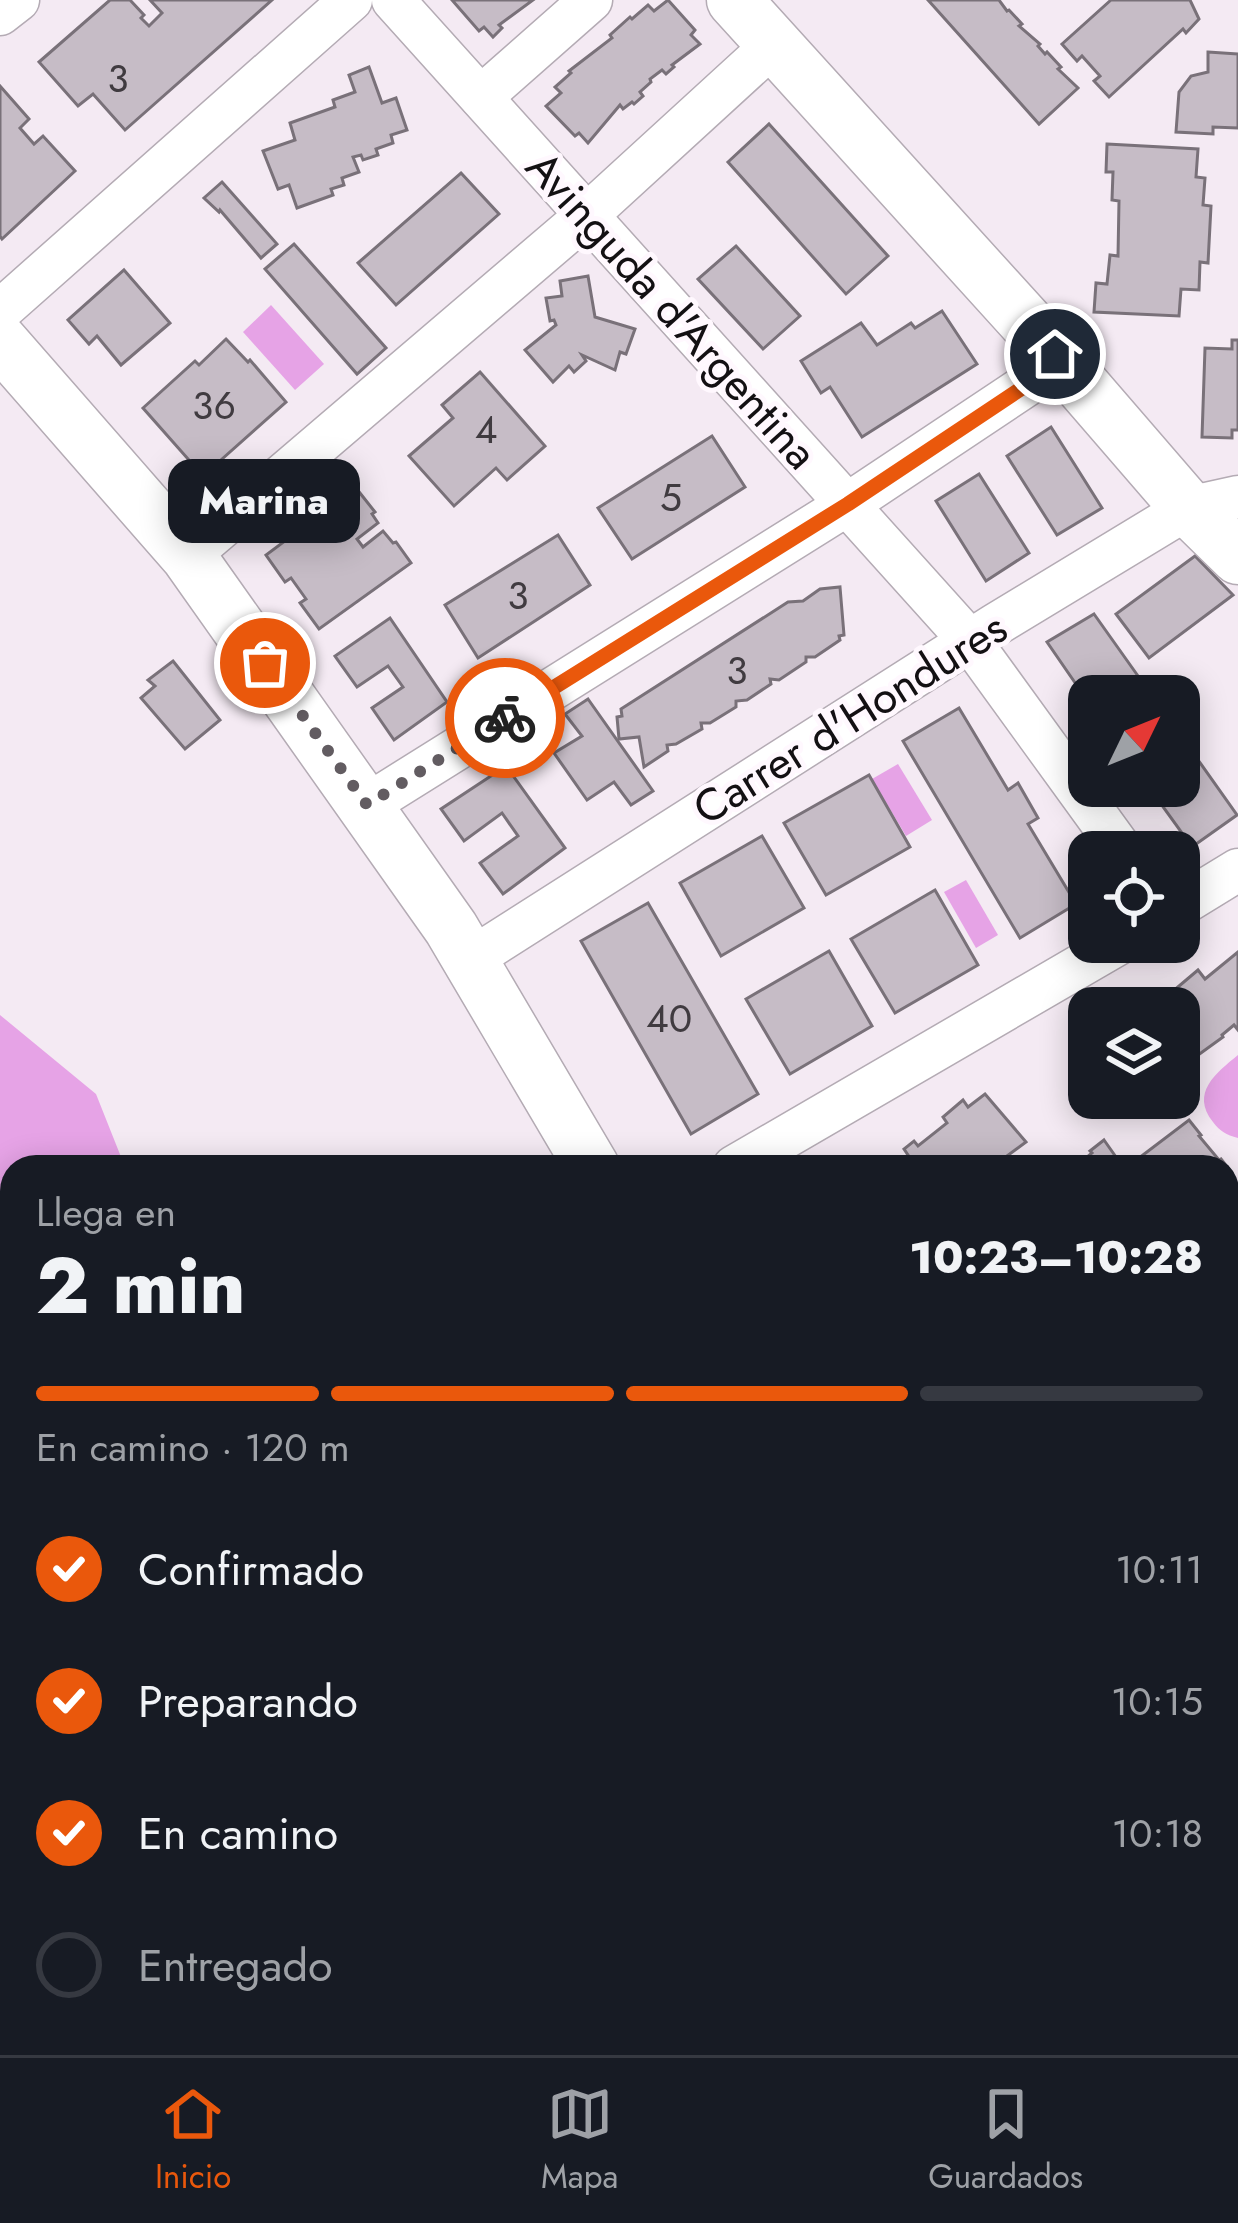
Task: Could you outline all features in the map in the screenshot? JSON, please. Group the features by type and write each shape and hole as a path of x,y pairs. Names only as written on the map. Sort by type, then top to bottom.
{"street":[{"path":"0,14 18,0"},
{"path":"0,311 351,0"},
{"name":"Avinguda d'Argentina","path":"392,0 970,641 1108,831"},
{"path":"481,97 591,0"},
{"path":"734,0 1055,354 1213,503 1238,557"},
{"path":"188,556 586,216 774,44"},
{"path":"0,341 188,556 367,805 471,959 585,1155"},
{"path":"367,805 848,504 1043,374 1055,354"},
{"name":"Carrer d'Hondures","path":"471,959 970,641 1213,503"},
{"path":"1200,893 1238,870"},
{"path":"755,1155 1085,963"}],"shaded area":[{"path":"271,305 324,364 295,390 243,332"},
{"path":"898,764 932,820 906,836 872,779"},
{"path":"966,880 998,935 976,948 944,892"},
{"path":"0,1015 96,1094 120,1155 0,1155"},
{"path":"1238,1055 1238,1138 1216,1125 1204,1102 1209,1084"}],"building":[{"path":"110,0 130,0 149,26 162,13 150,0 272,0 125,130 93,94 78,106 39,62"},
{"path":"452,0 533,0 499,25 502,28 493,37 484,27 479,31"},
{"path":"668,0 695,30 691,35 700,44 666,74 662,70 650,79 634,104 623,109 620,105 588,143 579,133 575,136 546,106 561,93 555,87 630,17 648,5 654,11"},
{"path":"928,0 999,0 1078,88 1039,124"},
{"path":"1111,0 1190,0 1199,19 1109,97 1094,81 1100,76 1082,56 1077,61 1062,44"},
{"path":"1208,52 1238,54 1238,128 1213,127 1213,134 1176,132 1179,92 1191,76 1208,72"},
{"path":"369,67 382,103 396,98 407,130 391,135 393,143 376,149 378,155 363,160 361,155 353,157 359,172 342,178 344,185 331,189 333,195 297,208 289,185 278,189 263,151 295,140 290,123 335,107 333,100 355,92 349,75"},
{"path":"0,86 29,119 20,128 34,144 43,136 75,171 2,239 0,236"},
{"path":"769,124 888,256 846,294 728,162"},
{"path":"1107,144 1198,149 1196,177 1205,178 1203,205 1211,206 1208,263 1200,262 1199,290 1181,289 1179,316 1094,312 1096,283 1107,284 1110,255 1118,256 1119,201 1112,200 1113,172 1106,172"},
{"path":"461,173 499,214 396,305 358,263"},
{"path":"222,182 277,244 261,258 204,198"},
{"path":"294,244 386,348 357,374 265,269"},
{"path":"736,246 800,316 763,349 698,279"},
{"path":"124,270 170,323 121,365 97,336 89,344 68,320"},
{"path":"588,276 595,317 635,329 615,370 582,355 586,361 574,372 569,366 553,382 525,350 556,325 550,321 546,298 562,296 560,281"},
{"path":"942,311 977,364 862,437 830,387 821,393 801,361 861,323 877,345 911,323 915,328"},
{"path":"226,339 286,402 203,476 143,408"},
{"path":"1232,340 1238,340 1238,430 1232,430 1232,438 1202,437 1205,348 1232,349"},
{"path":"480,372 545,446 507,480 496,468 454,506 409,456 453,418 442,405"},
{"path":"1051,427 1102,508 1057,535 1007,456"},
{"path":"712,436 745,487 632,559 598,508"},
{"path":"979,474 1029,553 986,581 936,501"},
{"path":"356,488 378,523 357,539 363,547 383,531 411,563 319,629 300,603 306,599 291,578 285,582 266,555"},
{"path":"558,535 590,585 478,658 445,605"},
{"path":"1195,556 1233,595 1149,658 1116,614"},
{"path":"840,587 844,635 840,640 815,657 806,657 806,662 779,680 770,679 771,684 747,700 736,701 736,707 710,723 701,723 702,729 667,745 668,751 644,767 639,737 619,739 621,709 788,602 803,601 820,589"},
{"path":"1094,614 1137,675 1070,675 1047,642"},
{"path":"390,618 447,702 394,740 372,708 403,687 388,666 357,687 335,656"},
{"path":"173,661 220,720 185,749 141,698 155,686 148,680"},
{"path":"588,699 653,791 631,805 614,782 587,800 554,753 582,736 565,714"},
{"path":"959,708 1008,790 1018,783 1038,818 1028,824 1068,891 1068,909 1020,938 903,741"},
{"path":"1200,763 1237,815 1200,841 1200,831 1180,831 1163,807 1200,807"},
{"path":"506,766 565,848 503,894 480,863 518,836 502,813 464,841 441,809"},
{"path":"869,775 910,847 826,895 784,823"},
{"path":"762,836 804,908 721,956 680,883"},
{"path":"935,890 978,965 895,1013 851,939"},
{"path":"648,903 758,1094 691,1134 581,941"},
{"path":"829,951 872,1026 790,1074 746,999"},
{"path":"1238,952 1238,1030 1234,1025 1200,1054 1200,987 1178,987 1198,970 1205,979"},
{"path":"985,1094 1026,1142 1008,1155 908,1155 904,1149 914,1141 918,1146 947,1123 943,1117 963,1100 968,1107"},
{"path":"1189,1120 1215,1155 1143,1155"},
{"path":"1104,1140 1115,1155 1090,1155"}],"way so far":[{"path":"265,663 367,805 505,718"}],"place":[{"name":"Marina","path":"265,663"}],"route":[{"path":"505,718 848,504 1043,374 1055,354"}]}
